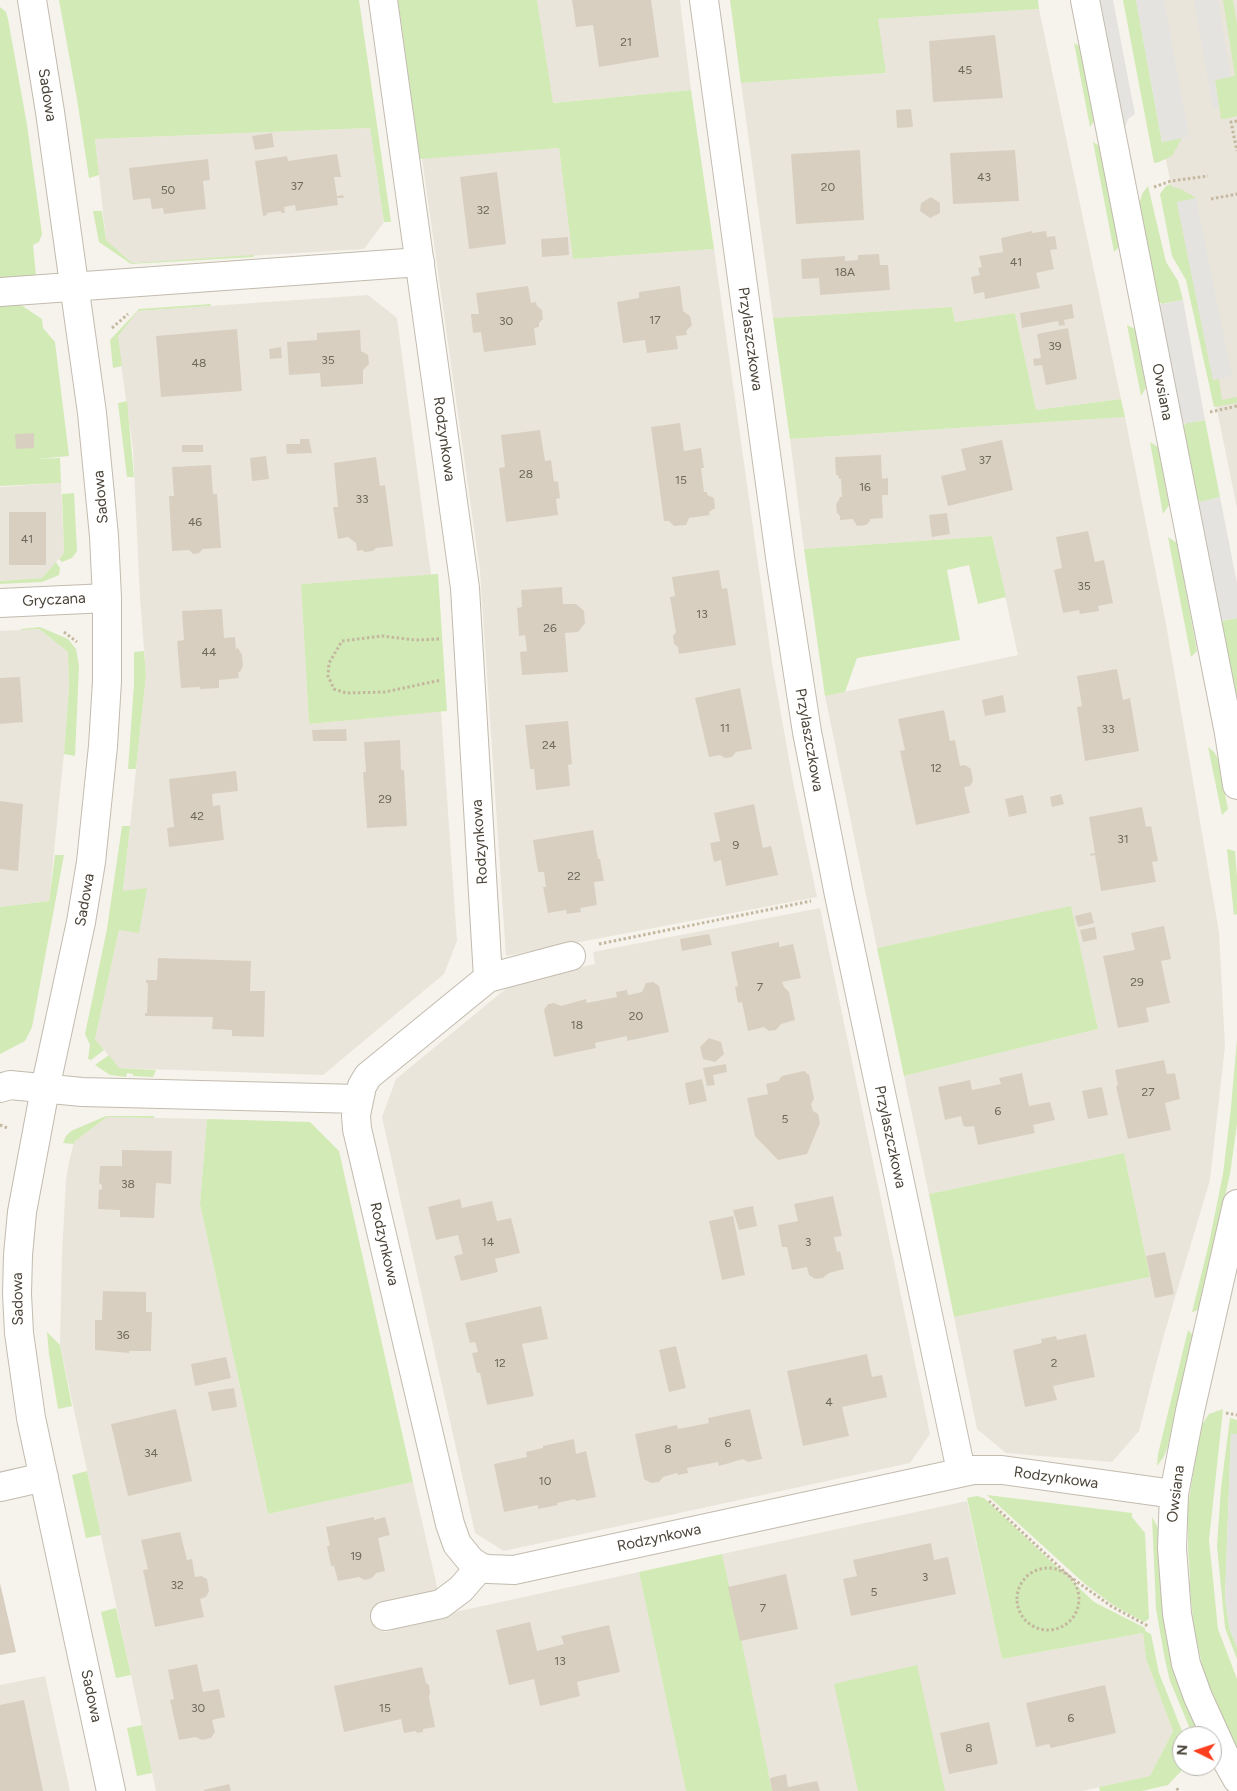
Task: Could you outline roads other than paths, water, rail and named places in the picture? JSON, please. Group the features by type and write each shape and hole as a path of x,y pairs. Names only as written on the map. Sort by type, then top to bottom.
{"street":[{"name":"Sadowa","path":"32,0 92,413 100,486 107,598 105,709 98,803 91,862 72,968 45,1088 22,1212 17,1294 19,1333 27,1394 111,1791"},
{"name":"Rodzynkowa","path":"383,0 466,588 488,978 368,1076 362,1086 356,1115 357,1129 452,1534 463,1552 480,1567 496,1570 514,1570 961,1471 1002,1470 1174,1494"},
{"name":"Przylaszczkowa","path":"704,0 807,732 839,895 961,1471"},
{"name":"Owsiana","path":"1085,0 1227,723 1237,785"},
{"path":"0,292 420,262"},
{"name":"Gryczana","path":"0,604 107,598"},
{"path":"488,978 571,956"},
{"path":"0,1088 10,1086 82,1092 359,1099"},
{"name":"Owsiana","path":"1237,1204 1190,1411 1174,1494 1172,1522 1173,1581 1186,1664 1198,1697 1237,1779"},
{"path":"0,1487 44,1477"},
{"path":"385,1616 441,1604 462,1589 480,1567"}]}
